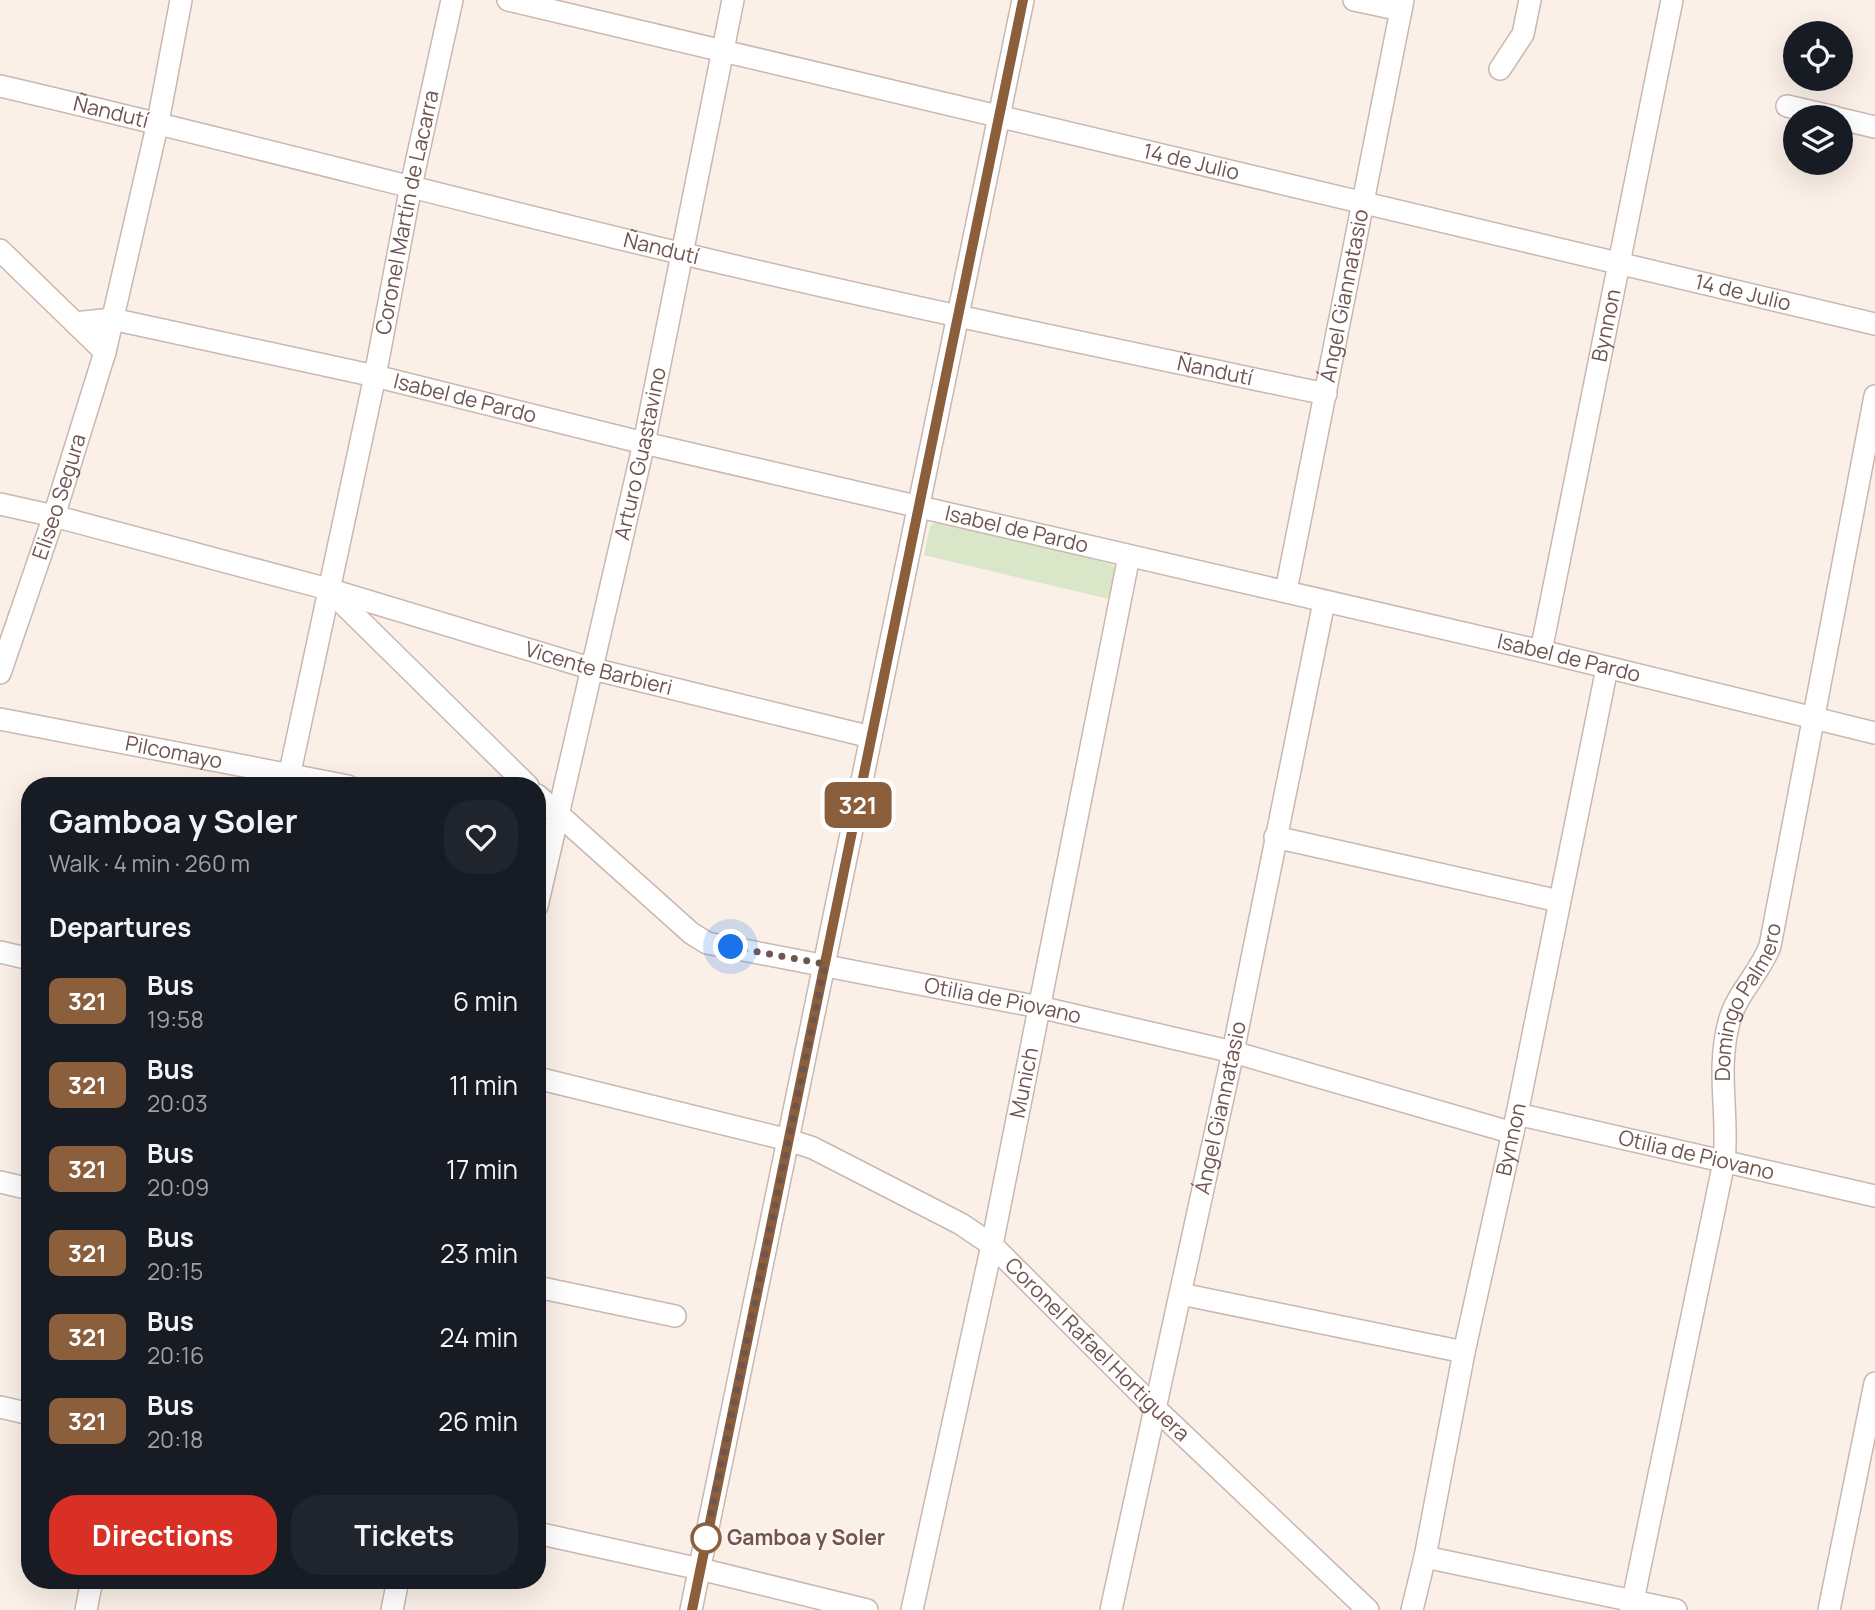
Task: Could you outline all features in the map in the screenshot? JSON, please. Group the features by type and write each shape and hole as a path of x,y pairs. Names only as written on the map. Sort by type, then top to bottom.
{"street":[{"name":"Eliseo Segura","path":"0,673 54,516 105,352 158,122 181,0"},
{"name":"Coronel Martín de Lacarra","path":"290,777 452,0"},
{"name":"14 de Julio","path":"508,0 1875,324"},
{"name":"Arturo Guastavino","path":"546,868 644,443 733,0"},
{"path":"691,1610 1023,0"},
{"path":"1354,0 1402,5"},
{"path":"1500,69 1523,34 1530,0"},
{"name":"Bynnon","path":"1541,651 1672,0"},
{"name":"Ángel Giannatasio","path":"1286,592 1402,5"},
{"name":"Ñandutí","path":"0,86 158,122 683,254 1326,394"},
{"path":"1853,122 1875,127"},
{"path":"0,250 105,352"},
{"name":"Isabel de Pardo","path":"75,323 112,320 375,376 644,443 1541,651 1875,733"},
{"name":"Domingo Palmero","path":"1632,1606 1724,1162 1727,1139 1721,1082 1729,1020 1736,1002 1764,962 1770,946 1875,396"},
{"name":"Vicente Barbieri","path":"0,504 328,589 593,669 871,737"},
{"name":"Munich","path":"912,1610 992,1245 1129,556"},
{"path":"328,589 519,777"},
{"name":"Ángel Giannatasio","path":"1111,1610 1233,1052 1324,602"},
{"name":"Bynnon","path":"1412,1610 1425,1557 1464,1352 1515,1124 1607,668"},
{"name":"Pilcomayo","path":"0,719 275,777"},
{"name":"Otilia de Piovano","path":"546,803 691,933 708,943 1039,1007 1233,1052 1515,1124 1724,1162 1875,1196"},
{"path":"546,817 559,815"},
{"path":"1275,837 1559,901"},
{"path":"0,952 21,957"},
{"name":"Coronel Rafael Hortiguera","path":"546,1081 813,1148 961,1224 992,1245 1155,1408 1368,1610"},
{"path":"0,1182 21,1187"},
{"path":"546,1289 675,1316"},
{"path":"1181,1294 1464,1352"},
{"path":"1829,1610 1875,1383"},
{"path":"0,1407 21,1412"},
{"path":"546,1535 867,1610"},
{"path":"1425,1557 1632,1606 1676,1610"},
{"path":"86,1610 90,1589"},
{"path":"392,1610 396,1589"}],"green space":[{"path":"939,518 1113,565 1118,572 1113,600 924,555 930,527"}],"bus line":[{"name":"321","path":"692,1610 1023,0"}],"place":[{"name":"Gamboa y Soler","path":"706,1538"}],"route":[{"path":"706,1538 825,964 731,947"}]}
